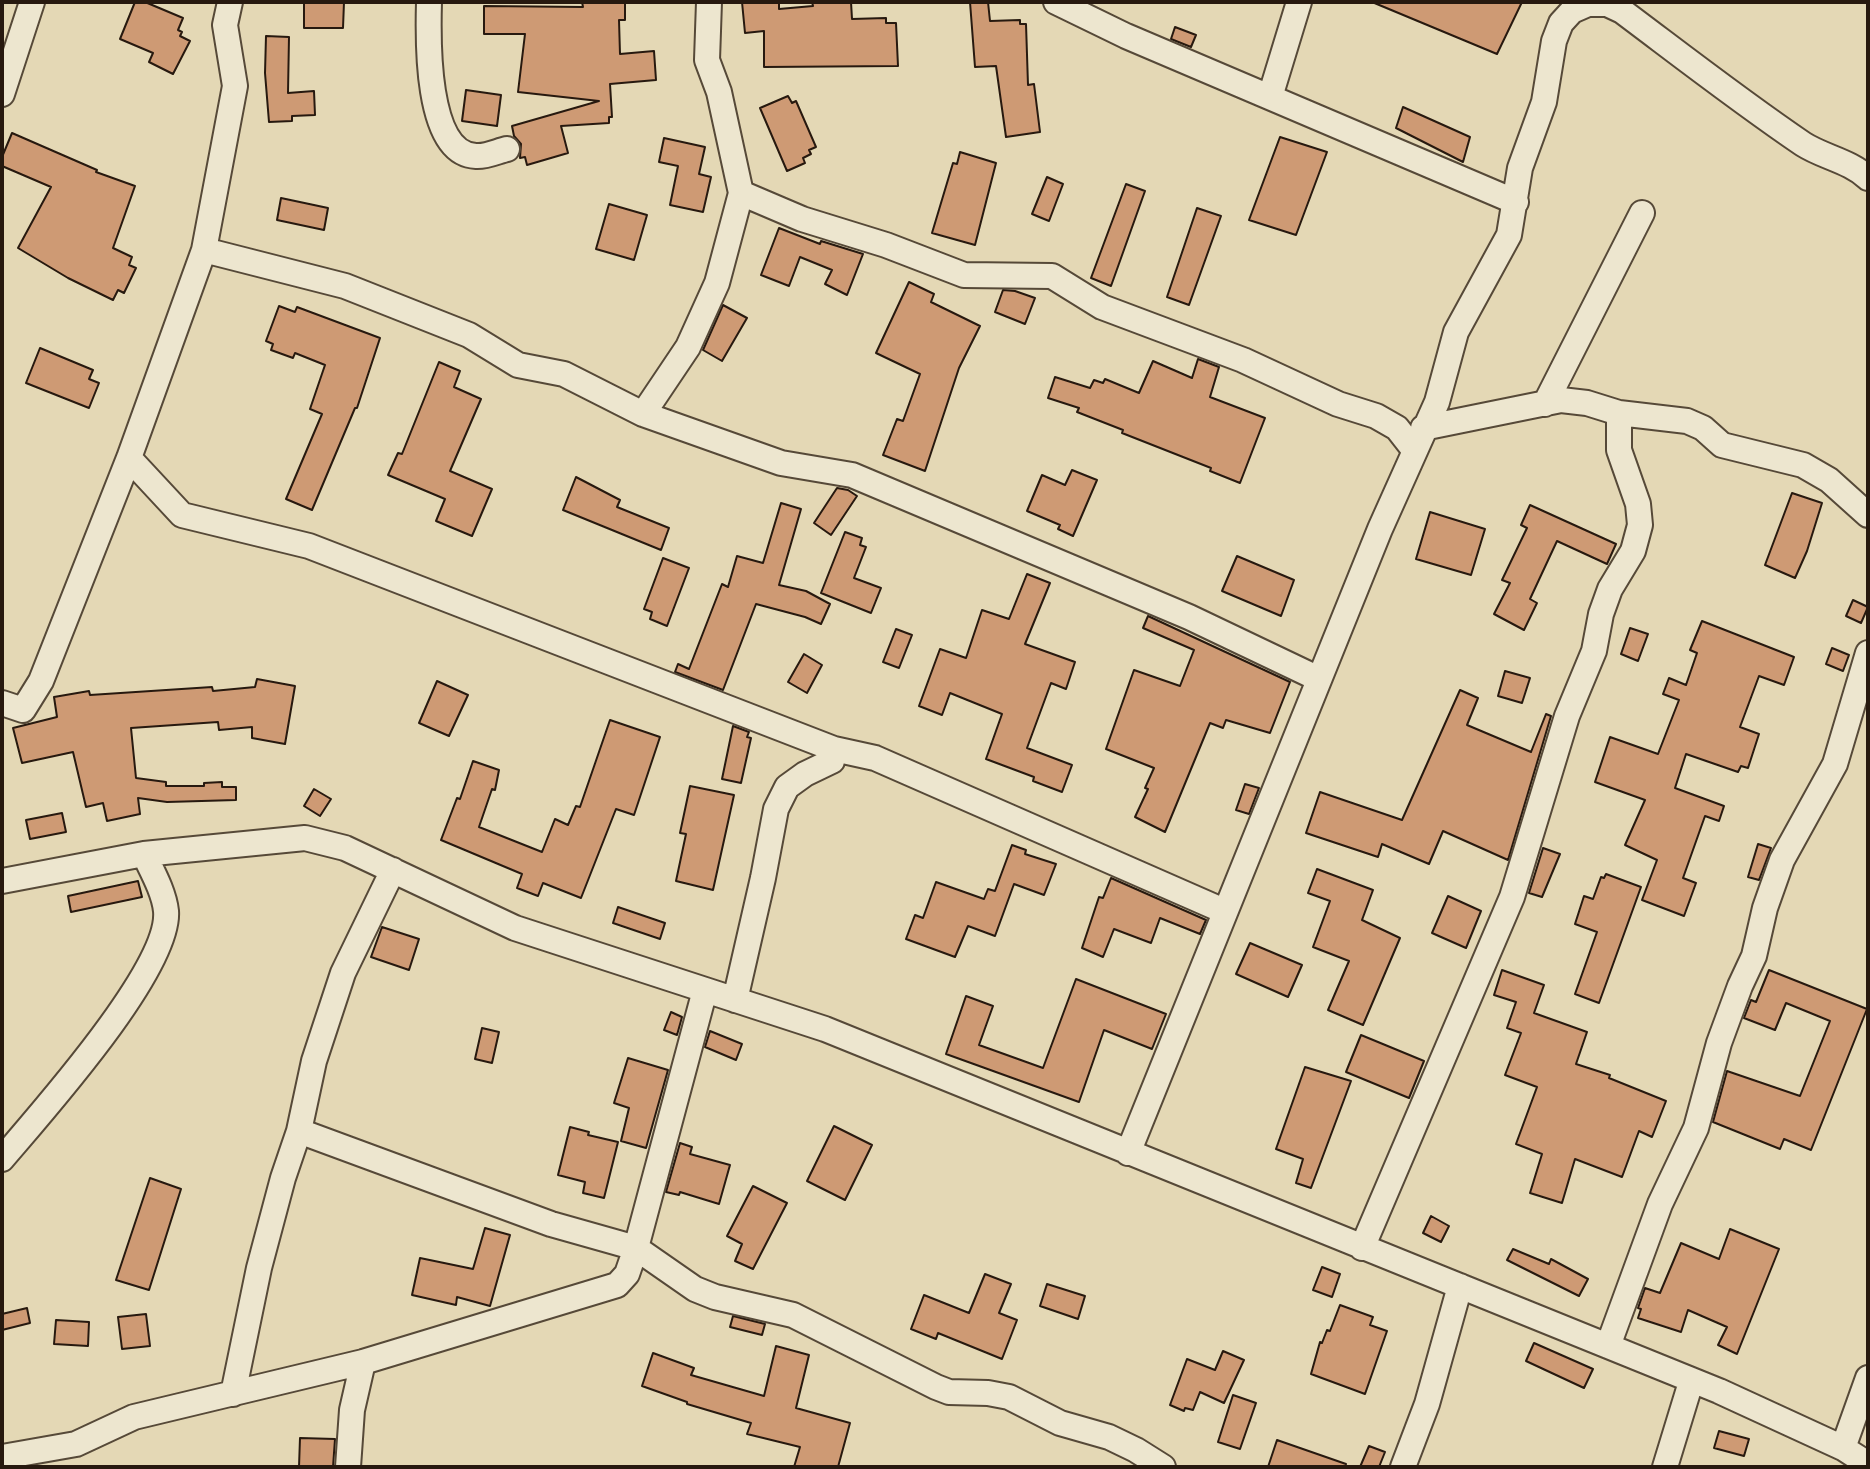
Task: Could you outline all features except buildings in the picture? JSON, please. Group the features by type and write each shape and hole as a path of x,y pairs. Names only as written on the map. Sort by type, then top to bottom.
{"street":[{"path":"2,94 32,2"},
{"path":"2,703 23,710 41,681 129,458 204,250 235,86 225,25 230,2"},
{"path":"429,2 432,95 445,134 461,151 477,156 507,149"},
{"path":"643,414 688,347 717,283 741,193 719,92 707,60 709,2"},
{"path":"1056,2 1126,36 1516,202"},
{"path":"1270,97 1299,2"},
{"path":"1128,1153 1380,529 1437,402 1456,332 1509,235 1520,168 1544,102 1554,41 1561,23 1572,11 1588,4 1607,4 1622,11 1754,111 1809,148 1859,169 1868,178"},
{"path":"741,193 802,219 886,245 964,275 1052,276 1102,307 1243,360 1338,404 1376,416 1397,428 1415,451"},
{"path":"1545,404 1642,213"},
{"path":"204,250 345,286 469,335 518,365 564,374 643,414 781,463 852,475 1189,617 1319,679"},
{"path":"1423,428 1561,400 1587,403 1619,413 1687,421 1703,428 1722,445 1803,465 1829,480 1868,515"},
{"path":"1362,1248 1512,897 1567,716 1594,651 1601,614 1610,589 1633,551 1640,525 1638,504 1619,450 1619,413"},
{"path":"129,458 182,515 309,546 834,749 875,758 1224,911"},
{"path":"1608,1346 1660,1204 1696,1128 1719,1043 1754,956 1765,908 1782,860 1835,764 1868,653"},
{"path":"735,1000 776,809 787,787 832,761 834,749"},
{"path":"2,881 144,854 305,838 345,848 515,928 825,1029 1719,1391 1843,1448 1868,1464"},
{"path":"2,1159 59,1093 102,1035 137,987 162,942 166,912 159,885 144,854"},
{"path":"233,1394 259,1268 299,1131 314,1061 343,973 393,870"},
{"path":"2,1457 76,1444 134,1417 363,1362 617,1285 627,1274 636,1248 705,990"},
{"path":"299,1131 551,1224 636,1248 695,1289 715,1297 793,1315 949,1392 1009,1397 1060,1423 1109,1437 1163,1467"},
{"path":"1403,1467 1427,1404 1460,1286"},
{"path":"348,1467 352,1410 363,1362"},
{"path":"1843,1448 1868,1378"},
{"path":"1665,1467 1691,1382"}]}
